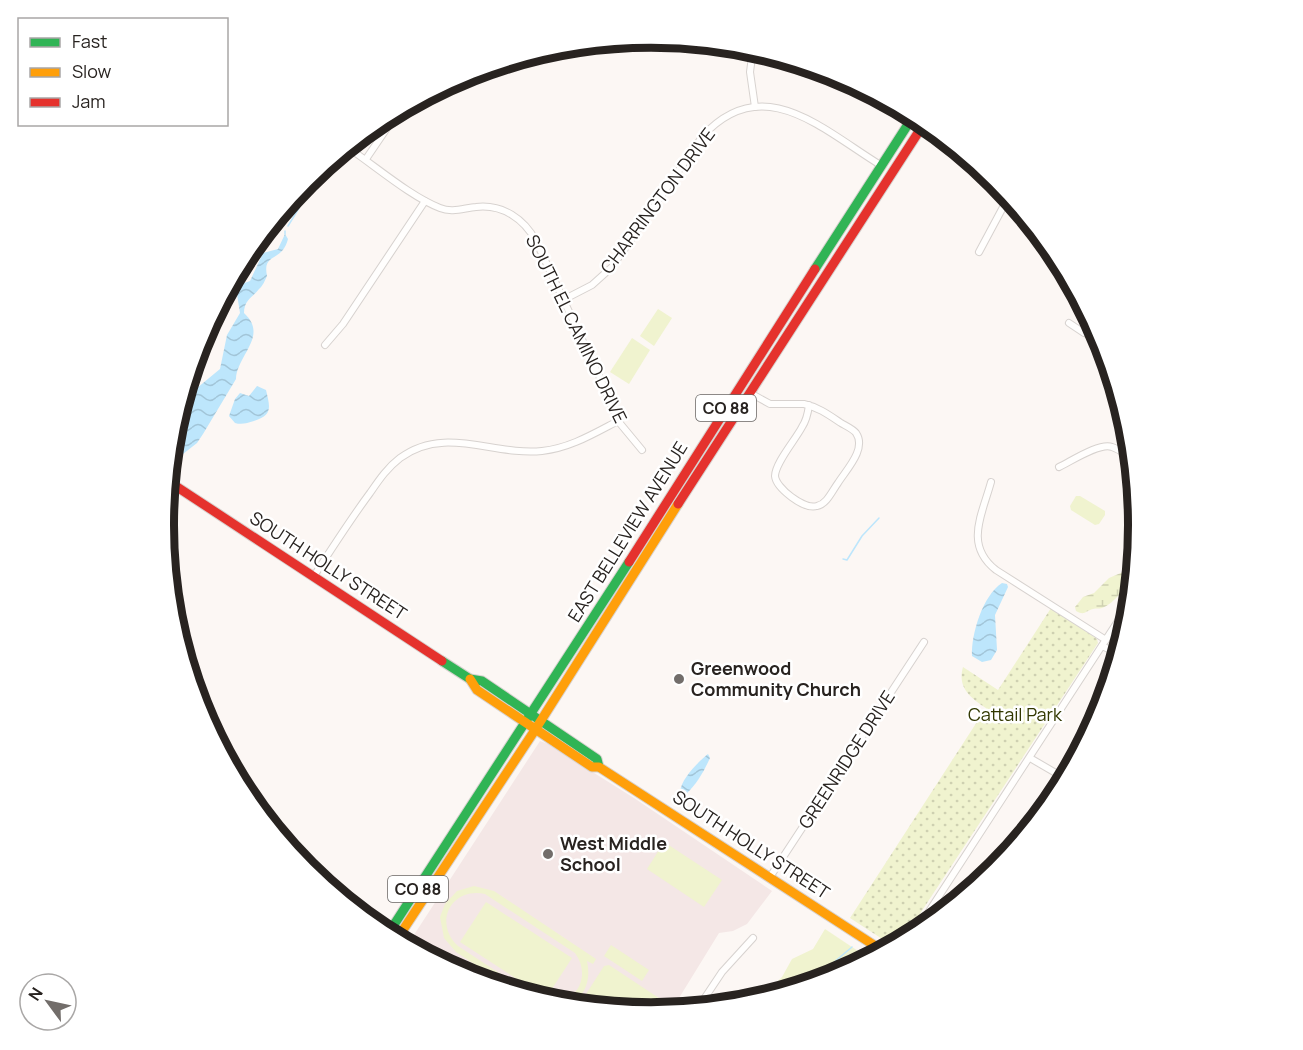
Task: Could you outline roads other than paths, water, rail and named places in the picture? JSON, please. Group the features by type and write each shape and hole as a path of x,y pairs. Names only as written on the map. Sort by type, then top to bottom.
{"main road":[{"name":"EAST BELLEVIEW AVENUE","path":"393,926 526,724 681,477 909,123"},
{"name":"EAST BELLEVIEW AVENUE","path":"402,931 535,730 920,130"},
{"name":"SOUTH HOLLY STREET","path":"177,487 470,679 482,681 532,714 597,759 599,767"},
{"name":"SOUTH HOLLY STREET","path":"470,679 477,690 535,730 592,767 599,767 875,946"}],"street":[{"path":"752,59 750,72 755,107"},
{"name":"CHARRINGTON DRIVE","path":"563,300 592,285 612,267 709,129 730,114 755,107 775,107 795,112 882,166"},
{"path":"366,159 388,127"},
{"name":"SOUTH EL CAMINO DRIVE","path":"355,152 425,201 447,210 475,207 494,208 520,220 536,241 618,421 642,450"},
{"path":"325,345 343,324 425,201"},
{"path":"980,252 1005,204"},
{"path":"1068,322 1089,335"},
{"path":"750,393 770,404 809,405 854,431 859,444 856,455 826,500 811,507 781,489 775,478 777,466 803,426 809,405"},
{"path":"314,576 387,470 412,450 432,443 456,441 513,451 553,449 572,445 618,421"},
{"path":"1059,467 1097,448 1106,446 1113,447 1122,453"},
{"path":"991,483 977,532 978,546 982,556 996,570 1112,649"},
{"path":"927,914 1118,621"},
{"name":"GREENRIDGE DRIVE","path":"770,877 924,642"},
{"path":"1030,758 1058,774"},
{"path":"704,999 722,972 753,938"}],"water":[{"path":"285,234 288,239 285,246 267,263 267,276 264,283 245,305 244,313 251,321 253,338 241,362 236,379 197,443 181,454 194,392 220,369 227,335 240,313 236,290 239,285 250,281 263,253 278,249"},
{"path":"257,386 266,390 269,410 260,419 242,424 235,423 229,416 235,399 240,393 249,396"},
{"path":"1002,583 1007,584 1008,587 995,615 997,650 991,660 982,662 972,656 976,626 989,596"},
{"path":"708,754 710,758 697,782 686,794 680,792 687,776"}],"waterway":[{"path":"288,226 299,208"},
{"path":"843,559 847,560 862,536 879,518"},
{"path":"812,974 833,963 852,947"}],"place":[{"name":"Greenwood Community Church","path":"679,679"},
{"name":"West Middle School","path":"548,854"}],"park label":[{"name":"Cattail Park","path":"1015,715"}]}
